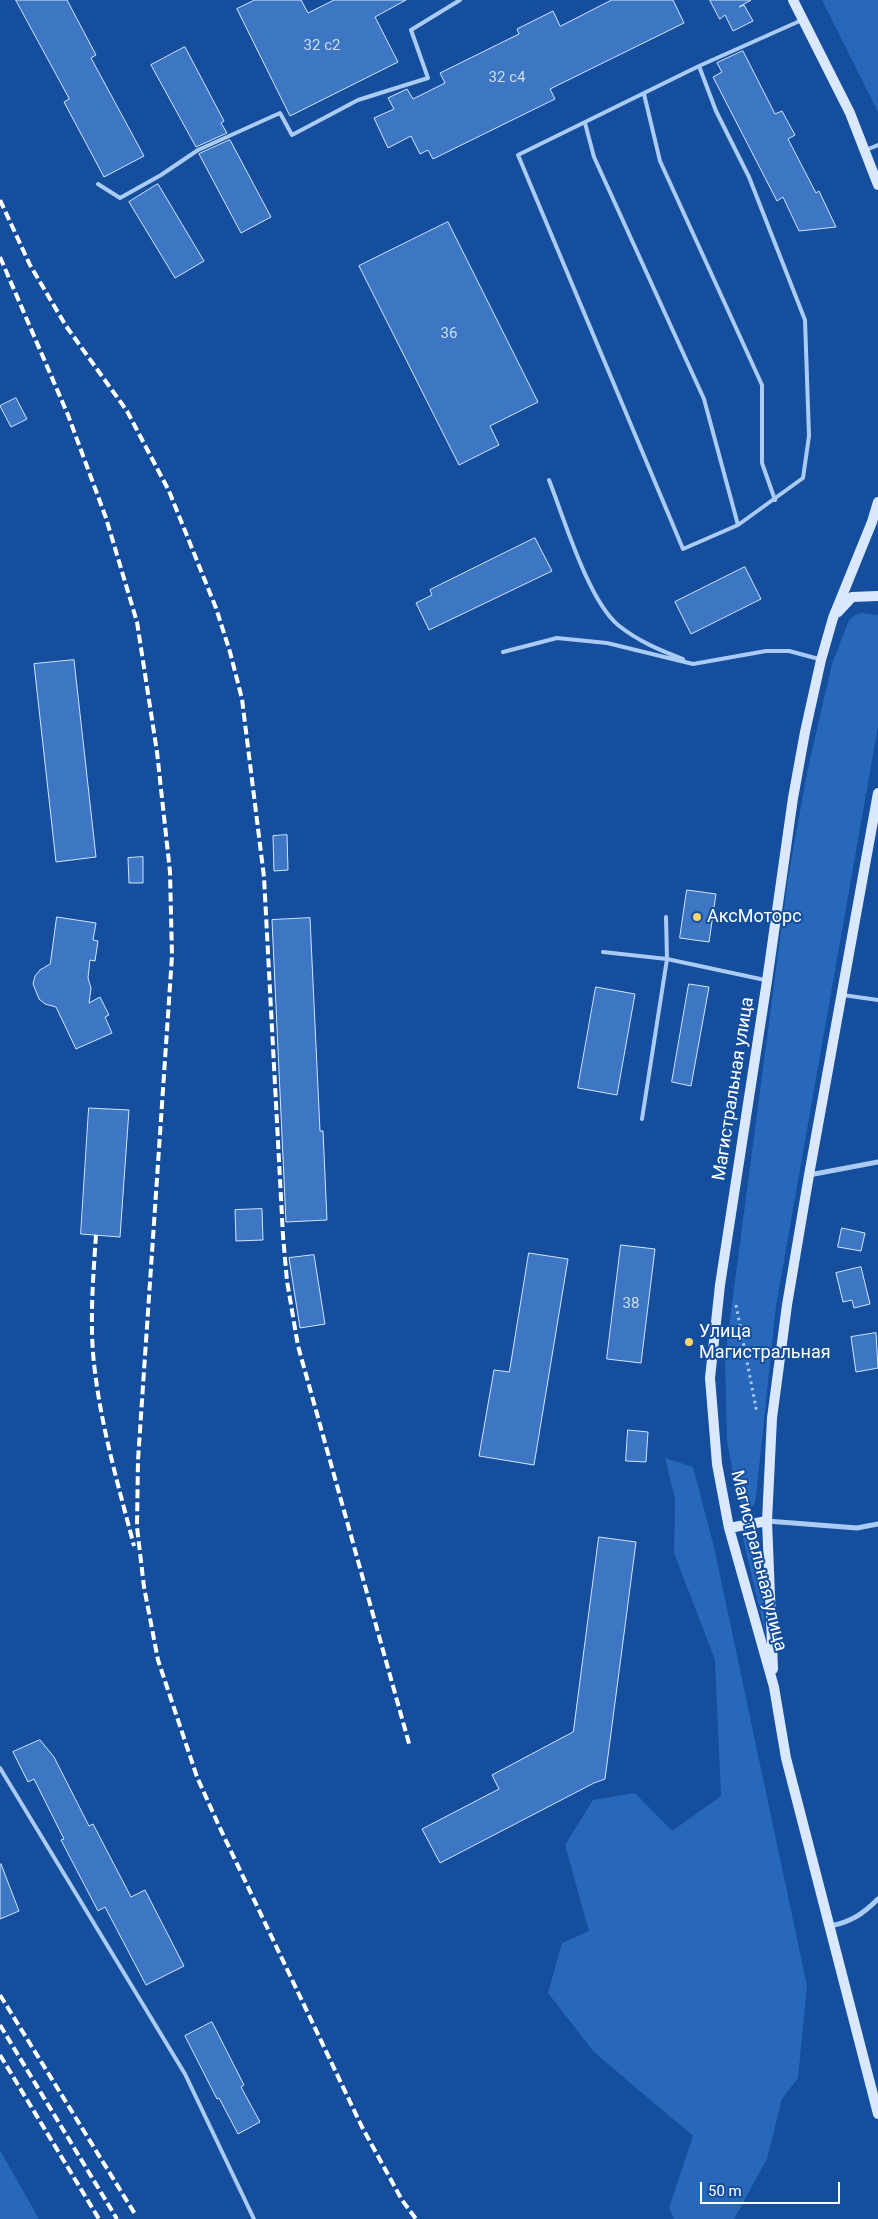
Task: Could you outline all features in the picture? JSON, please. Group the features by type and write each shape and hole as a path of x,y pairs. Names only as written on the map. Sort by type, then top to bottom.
{"main road":[{"path":"794,0 850,113 866,150 878,185"},
{"name":"Магистральная улица","path":"878,502 872,522 833,618 821,660 793,798 768,981 719,1294 711,1369 712,1422 729,1528 774,1687 786,1758 878,2114"},
{"path":"833,618 852,597 878,596"},
{"name":"Магистральная улица","path":"774,1687 767,1521 772,1418 787,1305 809,1175 878,793"},
{"path":"729,1528 767,1521"}],"street":[{"path":"809,1175 878,1162"},
{"path":"767,1521 857,1528 878,1524"},
{"path":"830,1926 847,1923 863,1914 878,1899"}],"lane":[{"path":"98,184 120,198 161,175 198,150 280,113 292,135 358,100 428,78 411,30 460,0"},
{"path":"699,66 716,111 749,177 805,320 809,436 803,478 738,525 683,549 518,155 699,66 804,19"},
{"path":"644,94 660,161 762,384 762,463 775,500"},
{"path":"585,123 594,157 704,400 738,525"},
{"path":"866,150 878,145"},
{"path":"549,480 593,593 616,624 642,642 693,664"},
{"path":"503,652 557,638 607,643 693,664 766,651 790,651 821,660"},
{"path":"642,1119 668,959 666,917"},
{"path":"603,952 668,959 768,981"},
{"path":"843,995 878,1000"},
{"path":"0,1768 185,2074 254,2219"}],"path":[{"path":"736,1305 758,1418"}],"shaded area":[{"path":"822,0 878,0 878,112"},
{"path":"861,613 878,615 878,726 776,1306 756,1496 754,1505 745,1509 737,1495 727,1441 725,1357 788,878 807,773 832,664 849,620"},
{"path":"665,1458 693,1467 714,1547 807,1986 798,2078 782,2099 767,2159 734,2219 674,2219 669,2208 693,2136 594,2052 548,1993 562,1943 589,1931 565,1845 593,1800 635,1793 672,1831 721,1796 715,1660 674,1553 675,1499"},
{"path":"750,1532 759,1538 765,1632 743,1538"},
{"path":"0,2150 39,2219 0,2219"}],"building":[{"path":"16,0 67,0 96,55 91,58 144,156 104,177 64,102 69,99"},
{"path":"255,0 301,0 308,13 334,0 406,0 375,17 398,62 290,116 237,9"},
{"path":"612,0 673,0 684,23 550,89 555,99 433,159 428,150 420,154 411,136 388,148 374,118 394,109 388,98 407,89 413,99 445,83 440,73 519,34 517,29 553,11 560,26"},
{"path":"710,0 751,0 739,7 744,5 753,21 733,31 725,15 720,19"},
{"path":"185,47 224,121 221,123 227,133 196,147 151,65"},
{"path":"743,51 775,114 782,111 795,135 788,139 816,193 819,191 836,227 799,231 783,197 777,201 713,77 722,72 717,63"},
{"path":"230,140 271,217 241,233 199,154"},
{"path":"158,184 204,261 175,278 129,202"},
{"path":"448,222 538,402 490,426 499,445 459,465 359,266"},
{"path":"16,398 27,419 11,427 0,406"},
{"path":"535,538 552,571 429,630 416,603 432,595 430,590"},
{"path":"745,567 761,599 691,634 675,602"},
{"path":"74,660 96,857 56,862 34,664"},
{"path":"287,835 288,870 274,871 273,836"},
{"path":"143,857 143,883 129,883 128,858"},
{"path":"687,890 716,894 709,942 680,938"},
{"path":"57,917 96,923 93,940 98,941 95,961 90,960 88,978 91,988 89,1003 100,997 109,1015 105,1017 112,1033 76,1049 56,1007 45,1004 39,999 33,984 35,976 40,970 50,964"},
{"path":"310,918 320,1131 323,1131 327,1220 286,1222 272,920"},
{"path":"689,984 709,987 691,1086 672,1082"},
{"path":"596,987 635,994 617,1095 578,1088"},
{"path":"89,1108 129,1110 120,1237 81,1234"},
{"path":"262,1209 263,1240 236,1241 235,1210"},
{"path":"842,1228 865,1233 861,1251 838,1247"},
{"path":"621,1245 655,1249 641,1363 607,1359"},
{"path":"529,1253 568,1259 534,1465 479,1456 494,1370 509,1372"},
{"path":"314,1255 325,1324 300,1328 289,1258"},
{"path":"861,1267 870,1304 854,1308 852,1300 843,1302 836,1273"},
{"path":"876,1333 878,1368 856,1372 851,1337"},
{"path":"628,1430 648,1432 646,1462 626,1461"},
{"path":"599,1537 636,1542 605,1779 440,1863 422,1829 499,1789 492,1775 573,1732"},
{"path":"40,1740 54,1757 89,1826 93,1824 131,1897 145,1890 184,1966 146,1985 105,1907 98,1911 61,1840 64,1839 34,1779 28,1782 13,1752"},
{"path":"0,1865 19,1911 0,1919"},
{"path":"212,2022 244,2085 241,2087 260,2122 238,2134 219,2098 217,2099 185,2036"}],"railway":[{"path":"0,200 30,265 66,326 127,411 169,491 216,608 230,652 242,699 264,877 287,1281 298,1346 410,1747"},
{"path":"0,257 68,415 106,518 137,622 157,752 170,872 172,956 138,1460 137,1527 144,1587 158,1660 197,1777 219,1826 362,2127 402,2200 416,2219"},
{"path":"96,1235 92,1321 95,1372 106,1437 134,1546"},
{"path":"0,1995 135,2214"},
{"path":"0,2025 117,2219"},
{"path":"0,2055 99,2219"}],"place":[{"name":"АксМоторс","path":"697,917"},
{"name":"Улица Магистральная","path":"689,1342"}]}
